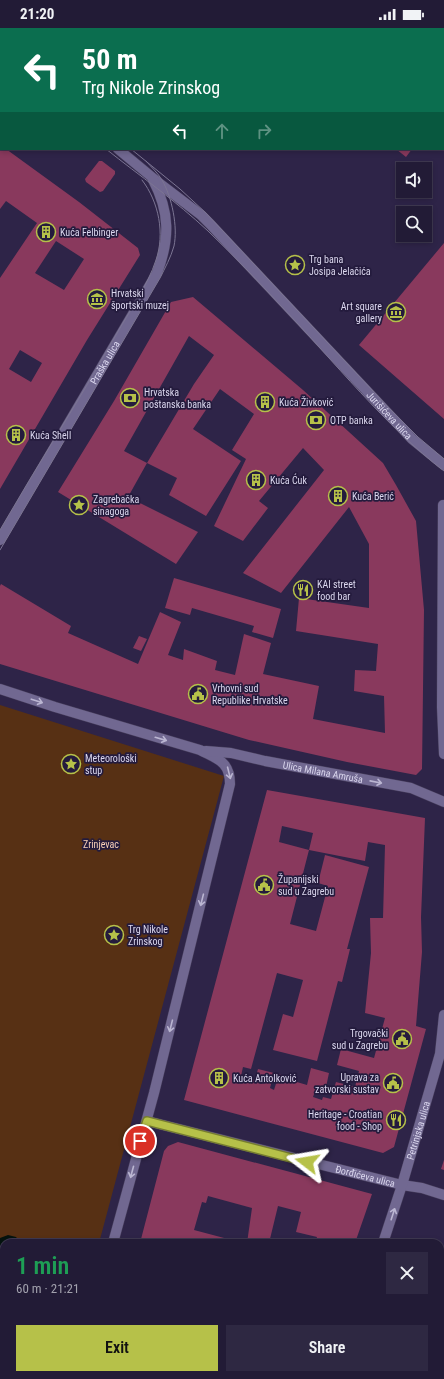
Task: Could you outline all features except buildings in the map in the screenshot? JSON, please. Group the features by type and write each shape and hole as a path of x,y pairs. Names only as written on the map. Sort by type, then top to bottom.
{"street":[{"path":"119,150 151,176"},
{"name":"Jurišićeva ulica","path":"151,176 211,225 412,439 444,465"},
{"name":"Praška ulica","path":"0,540 158,273 168,231 164,206 151,176"},
{"path":"443,505 442,708 444,754"},
{"path":"0,689 200,750 221,761 227,767 230,774 230,784 147,1121 114,1239"},
{"name":"Ulica Milana Amruša","path":"200,750 231,753 411,788 444,802"},
{"name":"Petrinjska ulica","path":"385,1239 440,1054 444,1015"},
{"name":"Đorđićeva ulica","path":"147,1121 402,1185 422,1188 444,1195"}],"green space":[{"name":"Zrinjevac","path":"0,705 224,776 100,1239 0,1239"}],"shaded area":[{"path":"8,1235 16,1237 18,1239 0,1239"}],"tram line":[{"path":"107,150 171,199 208,231 264,288 381,414 401,434 444,471"},
{"path":"132,150 180,189 206,213 387,406 418,437 444,459"},
{"path":"0,550 168,262 174,246 175,221 166,187 156,172 146,161"},
{"path":"0,530 102,360 153,269 159,250 159,218 153,198 142,180"}],"place":[{"name":"Kuća Felbinger","path":"46,232"},
{"name":"Trg bana Josipa Jelačića","path":"295,265"},
{"name":"Hrvatski športski muzej","path":"97,299"},
{"name":"Art square gallery","path":"396,312"},
{"name":"Hrvatska poštanska banka","path":"130,398"},
{"name":"Kuća Živković","path":"265,402"},
{"name":"OTP banka","path":"316,420"},
{"name":"Kuća Shell","path":"16,435"},
{"name":"Kuća Ćuk","path":"256,480"},
{"name":"Kuća Berić","path":"338,496"},
{"name":"Zagrebačka sinagoga","path":"79,505"},
{"name":"KAI street food bar","path":"303,590"},
{"name":"Vrhovni sud Republike Hrvatske","path":"198,694"},
{"name":"Meteorološki stup","path":"71,764"},
{"name":"Županijski sud u Zagrebu","path":"264,885"},
{"name":"Trg Nikole Zrinskog","path":"114,935"},
{"name":"Trgovački sud u Zagrebu","path":"402,1039"},
{"name":"Kuća Antolković","path":"219,1078"},
{"name":"Uprava za zatvorski sustav","path":"393,1083"},
{"name":"Heritage - Croatian food - Shop","path":"396,1120"}],"route":[{"path":"140,1141 147,1121 307,1162"}]}
